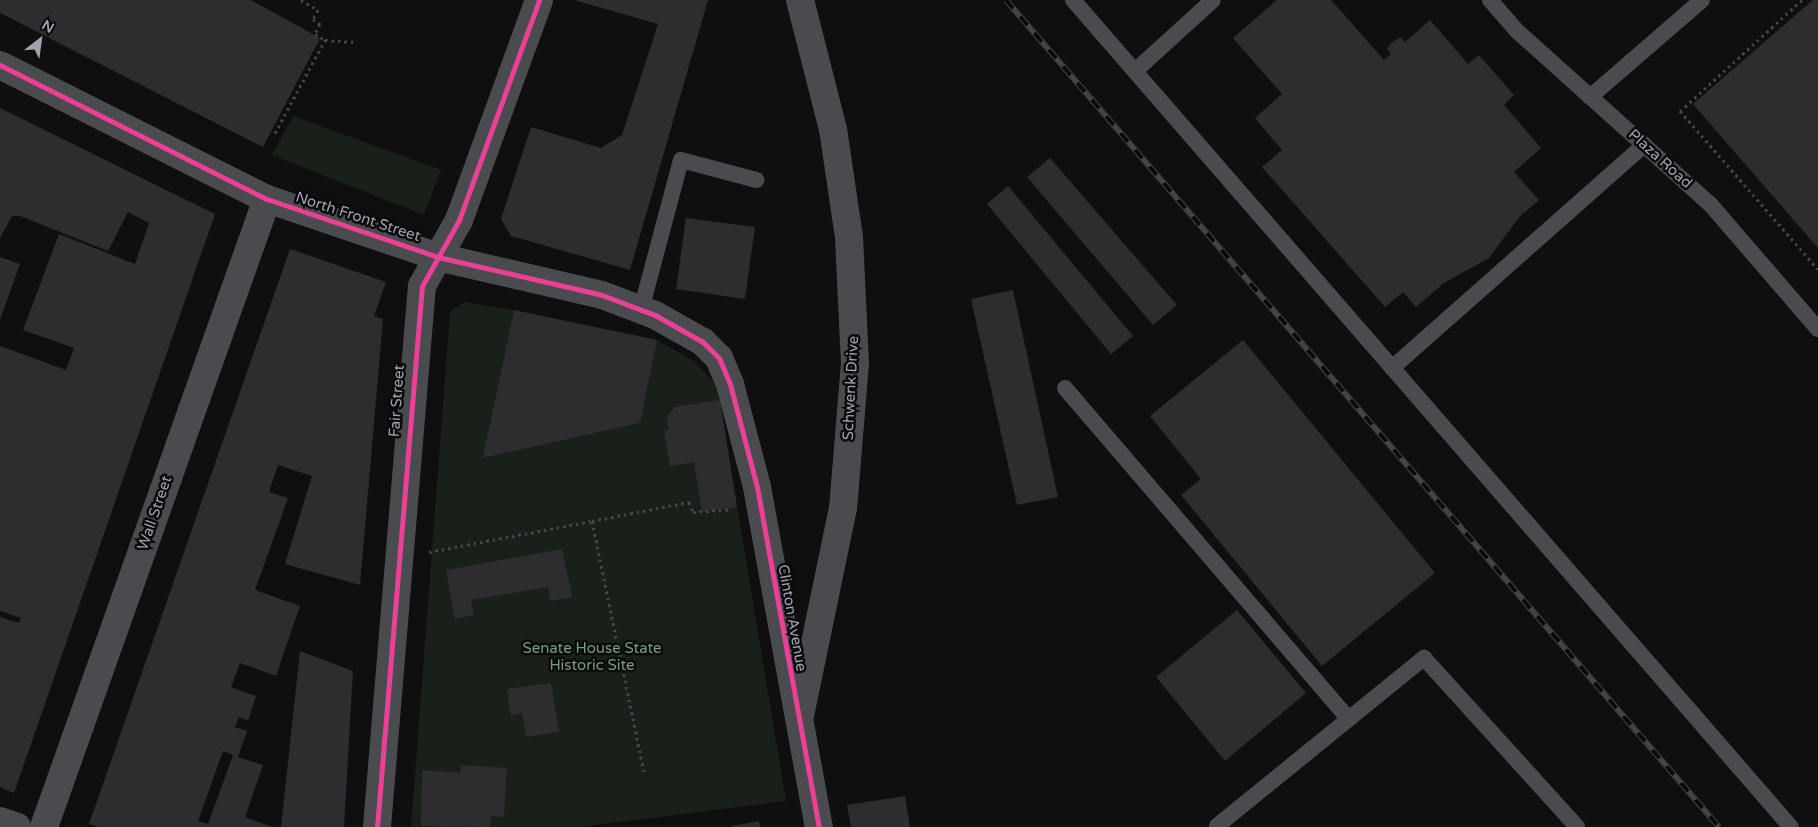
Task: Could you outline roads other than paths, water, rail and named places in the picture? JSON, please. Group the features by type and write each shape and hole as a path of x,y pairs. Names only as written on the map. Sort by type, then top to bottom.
{"street":[{"name":"Fair Street","path":"377,827 415,326 422,286 459,220 539,0"},
{"name":"Schwenk Drive","path":"800,0 833,129 849,237 855,363 844,508 800,716"},
{"name":"North Front Street","path":"0,65 267,199 438,257 602,295 641,310 703,342 718,358"},
{"name":"Wall Street","path":"44,827 267,199"},
{"name":"Clinton Avenue","path":"718,358 730,384 758,486 786,660 800,716 819,827"},
{"path":"0,821 16,827"}],"lane":[{"path":"1073,0 1791,827"},
{"path":"1135,71 1213,0"},
{"name":"Plaza Road","path":"1490,0 1517,31 1710,204 1818,329"},
{"path":"1590,97 1702,0"},
{"path":"1392,368 1644,146"},
{"path":"641,310 681,160 756,180"},
{"path":"1065,388 1349,719"},
{"path":"1217,826 1424,658 1578,827"}],"railway":[{"path":"1006,0 1719,827"}],"park label":[{"name":"Senate House State Historic Site","path":"592,656"}]}
